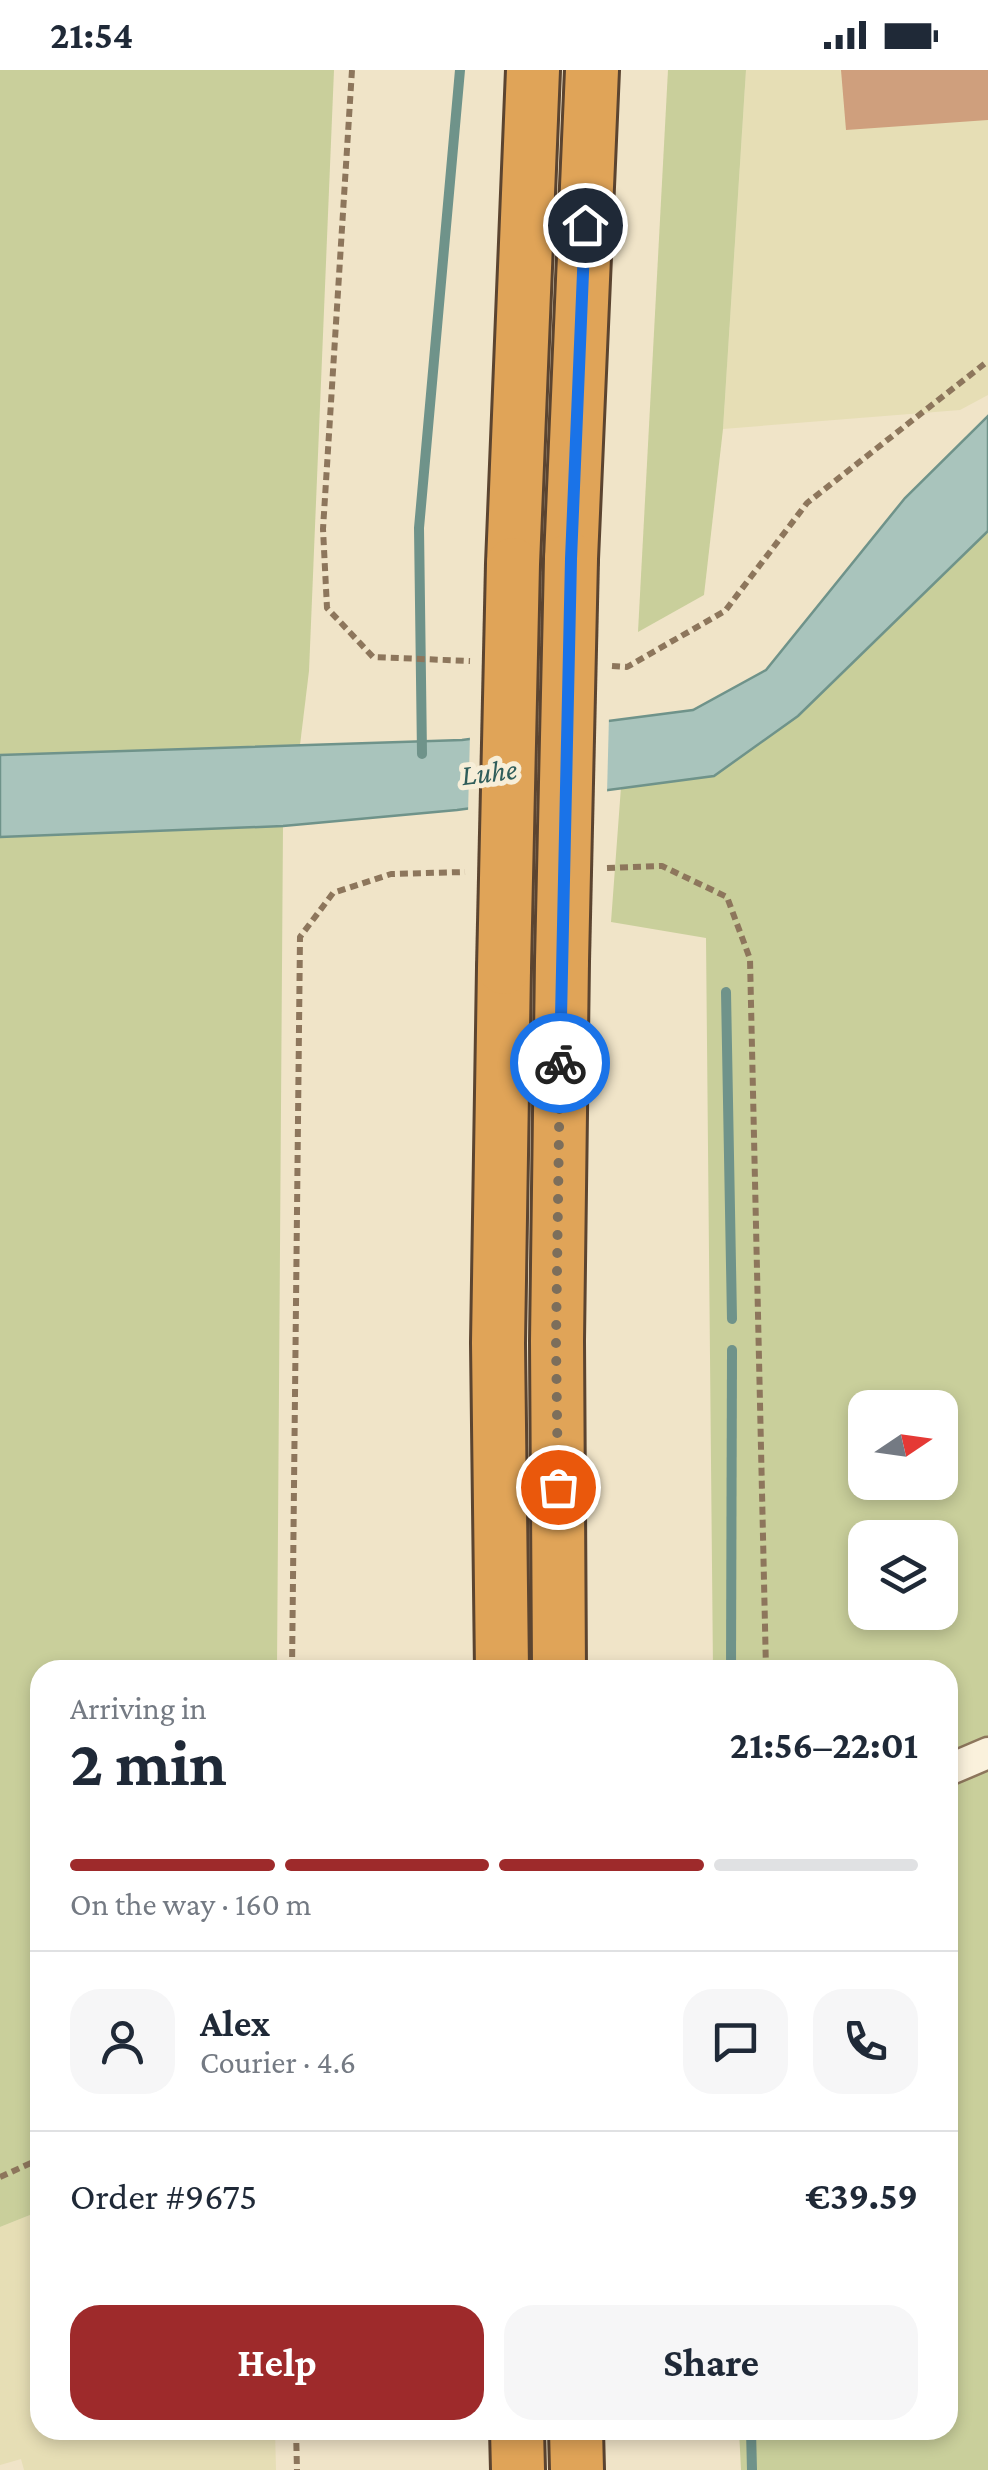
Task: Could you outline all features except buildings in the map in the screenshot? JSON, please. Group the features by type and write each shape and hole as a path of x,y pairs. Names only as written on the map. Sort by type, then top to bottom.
{"highway":[{"path":"502,1660 498,1344 504,968 513,564 533,70"},
{"path":"559,1660 556,1341 562,961 571,559 592,70"},
{"path":"517,2440 518,2470"},
{"path":"576,2440 578,2470"}],"street":[{"path":"958,1766 988,1753"}],"path":[{"path":"0,2176 30,2163"},
{"path":"296,2440 297,2470"}],"shaded area":[{"path":"746,70 988,70 988,395 960,410 723,429"},
{"path":"30,2215 30,2440 275,2440 276,2470 24,2470 21,2459 0,2465 0,2227"}],"green space":[{"path":"0,70 334,70 309,671 300,745 0,755"},
{"path":"668,70 746,70 723,429 704,595 638,632"},
{"path":"988,531 988,2470 741,2470 740,2440 958,2440 958,1660 713,1660 706,938 611,922 621,787 714,776 798,716"},
{"path":"283,826 277,1660 30,1660 30,2215 0,2227 0,837"}],"water":[{"name":"Luhe","path":"988,416 988,531 798,716 714,776 457,810 283,826 0,837 0,755 462,740 693,710 766,670 905,498"}],"pier":[{"path":"609,716 607,794 468,814 470,734"}],"waterway":[{"path":"422,754 419,528 460,70"},
{"path":"726,992 732,1319"},
{"path":"731,1660 732,1350"},
{"path":"751,2440 752,2470"}],"way so far":[{"path":"558,1487 560,1063"}],"route":[{"path":"560,1063 571,559 585,225"}]}
